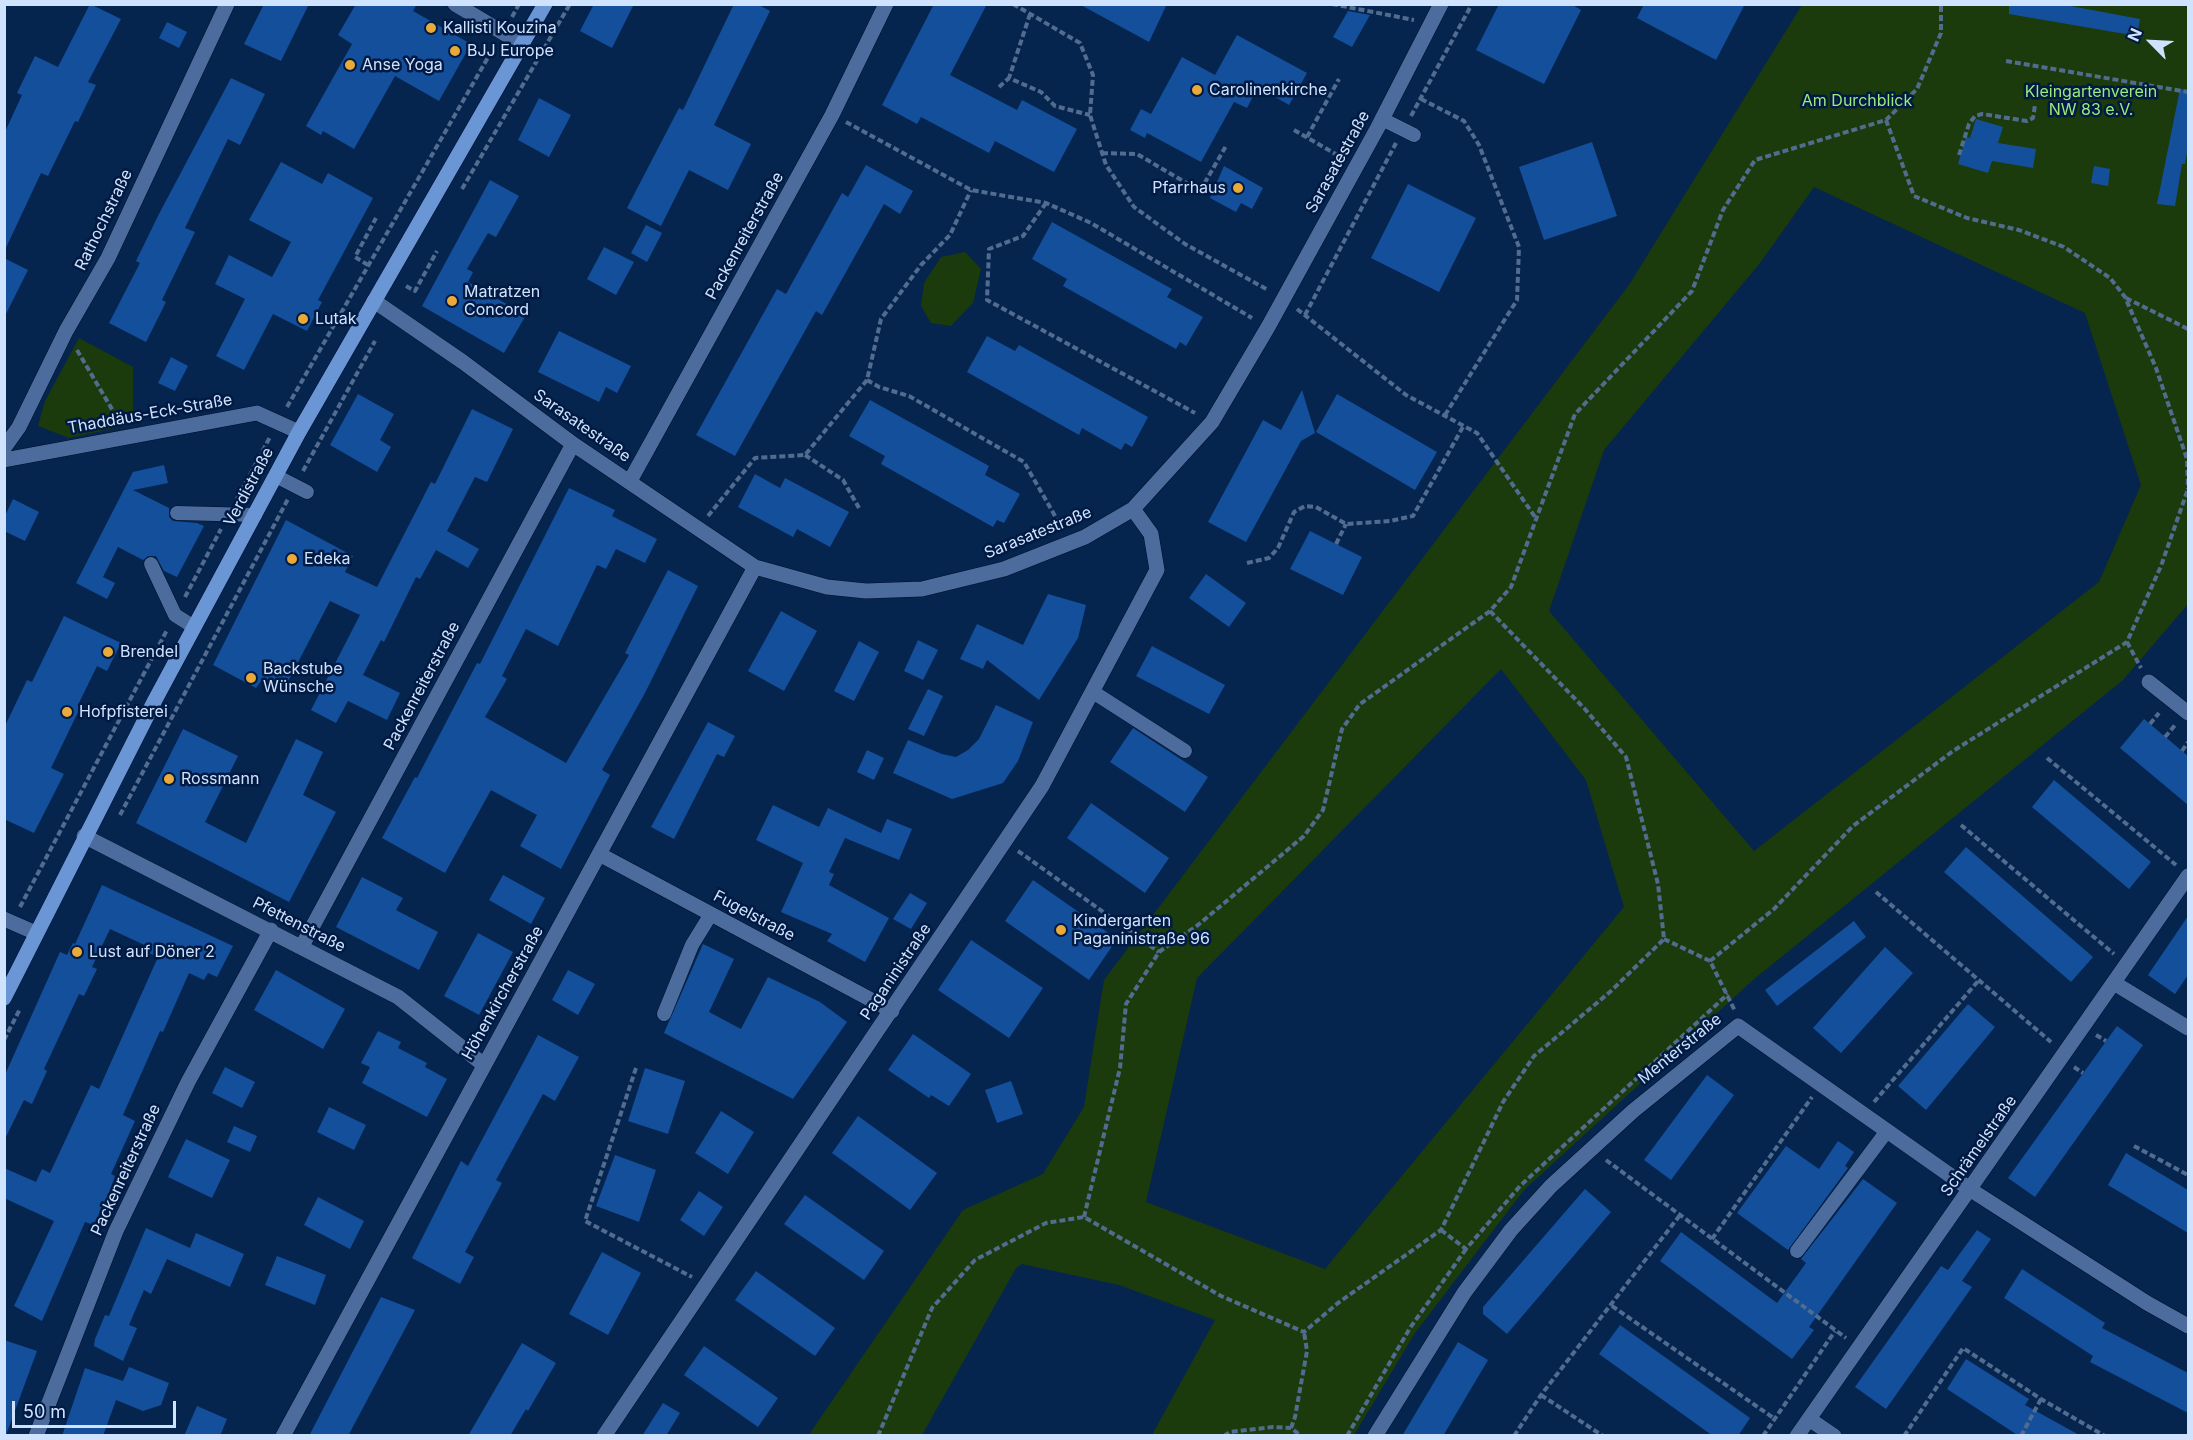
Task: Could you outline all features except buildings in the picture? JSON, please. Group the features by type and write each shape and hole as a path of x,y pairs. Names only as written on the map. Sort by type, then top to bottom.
{"main road":[{"name":"Verdistraße","path":"4,998 84,837 299,432 545,4"}],"street":[{"name":"Rathochstraße","path":"4,448 18,427 66,331 108,258 227,4"},
{"path":"455,4 522,44"},
{"name":"Packenreiterstraße","path":"630,481 832,115 886,4"},
{"name":"Sarasatestraße","path":"374,301 463,362 573,444 755,567 827,587 866,591 922,589 1004,569 1085,537 1133,509 1212,422 1268,327 1357,166 1431,24 1438,5"},
{"name":"Thaddäus-Eck-Straße","path":"4,460 257,413 299,432"},
{"name":"Packenreiterstraße","path":"302,946 573,444"},
{"name":"Paganinistraße","path":"603,1436 1042,786 1157,570 1151,534 1133,509"},
{"name":"Höhenkircherstraße","path":"283,1436 755,567"},
{"path":"2149,682 2188,713"},
{"name":"Pfettenstraße","path":"84,837 271,930 398,997 484,1065"},
{"name":"Fugelstraße","path":"599,854 892,1011"},
{"name":"Schrämelstraße","path":"1797,1436 1971,1190 2188,876"},
{"path":"4,919 36,933"},
{"name":"Packenreiterstraße","path":"36,1436 117,1231 188,1082 271,930"},
{"path":"2114,983 2188,1028"},
{"name":"Menterstraße","path":"1375,1436 1464,1293 1511,1230 1551,1186 1633,1111 1738,1026 1971,1190 2147,1303 2188,1326"},
{"path":"1809,1419 1834,1436"}],"lane":[{"path":"1382,119 1409,132"},
{"path":"276,476 301,489"},
{"path":"177,513 255,515"},
{"path":"151,564 175,615 195,627"},
{"path":"1093,692 1185,751"},
{"path":"664,1014 692,945 711,914"},
{"path":"1797,1251 1887,1131"}],"path":[{"path":"459,194 570,4"},
{"path":"1013,4 1080,43 1093,75 1090,116 1102,153 1106,165 1134,207 1185,244 1283,298 1406,395 1477,433 1535,518"},
{"path":"1332,4 1431,24"},
{"path":"1305,315 1409,132 1421,99 1472,4"},
{"path":"1084,1217 1120,1068 1126,1004 1159,952 1198,925 1304,836 1323,810 1342,729 1360,704 1490,611 1511,587 1575,414 1692,291 1723,210 1755,160 1886,120 1917,88 1941,33 1941,4"},
{"path":"999,87 1009,78 1029,14"},
{"path":"2006,61 2188,92"},
{"path":"1009,78 1041,92 1055,106 1090,116"},
{"path":"1307,137 1339,79"},
{"path":"1421,99 1464,121 1479,145 1519,247 1516,300 1445,415"},
{"path":"1959,154 1968,124 1975,116 1983,114 2027,121 2033,118 2036,105"},
{"path":"832,115 971,190 1046,202 1091,223 1268,327"},
{"path":"1710,961 1774,909 1853,826 1953,751 2127,642 2161,566 2188,489 2187,459 2156,368 2125,297 2110,278 2064,247 2019,230 1967,218 1914,196 1886,120"},
{"path":"1294,130 1357,166"},
{"path":"1102,153 1137,154 1200,191 1226,146"},
{"path":"805,455 867,380 881,319 921,265 950,235 971,190"},
{"path":"1046,202 1023,237 989,249 987,300 1212,422"},
{"path":"368,265 355,257 376,218"},
{"path":"406,286 415,291 437,251"},
{"path":"103,846 301,489 391,312 411,278"},
{"path":"2125,297 2188,329"},
{"path":"66,331 128,437"},
{"path":"867,380 879,387 909,396 1024,462 1070,542"},
{"path":"1247,563 1269,558 1278,548 1294,512 1305,506 1316,507 1346,524 1390,522 1413,516 1464,425"},
{"path":"698,528 755,458 805,455 843,480 859,508"},
{"path":"1336,544 1346,524"},
{"path":"1490,611 1584,708 1626,757 1658,884 1664,939"},
{"path":"2127,642 2149,682"},
{"path":"2182,751 2188,742"},
{"path":"2047,758 2188,876"},
{"path":"1961,825 2126,965"},
{"path":"1004,842 1159,952"},
{"path":"1876,892 2065,1054"},
{"path":"1664,939 1710,961 1733,1003 1738,1026"},
{"path":"1304,1332 1338,1304 1441,1230 1503,1102 1534,1056 1611,991 1664,939"},
{"path":"1864,1115 1979,980"},
{"path":"1347,1436 1410,1328 1466,1249 1520,1186 1728,994"},
{"path":"4,1040 21,1008"},
{"path":"636,1068 585,1221 706,1284"},
{"path":"1712,1239 1821,1084"},
{"path":"2134,1146 2188,1175"},
{"path":"1591,1149 1859,1348"},
{"path":"1514,1436 1541,1395 1680,1215"},
{"path":"878,1436 932,1308 975,1260 1046,1223 1084,1217 1221,1296 1304,1332"},
{"path":"1441,1230 1466,1249"},
{"path":"1611,1306 1775,1419"},
{"path":"1763,1436 1835,1331"},
{"path":"1291,1428 1307,1351 1304,1332"},
{"path":"1904,1436 1963,1348 2041,1399 2105,1436"},
{"path":"1541,1395 1603,1436"},
{"path":"2021,1436 2041,1399"},
{"path":"1224,1436 1249,1429 1291,1428 1301,1436"}],"green space":[{"name":"Am Durchblick","path":"1802,5 2188,5 2188,604 2123,680 1753,980 1524,1190 1415,1333 1354,1435 1152,1435 1215,1320 1119,1285 1022,1264 1016,1268 922,1435 808,1436 963,1210 1043,1174 1084,1107 1104,980 1629,285","holes":["1814,187 2085,313 2141,485 2099,582 1754,851 1549,611 1604,450 1760,263","1501,669 1586,780 1624,907 1325,1269 1146,1202 1197,978"]},
{"path":"965,252 981,269 973,303 951,326 931,323 921,306 924,283 941,257"},
{"path":"79,338 133,367 133,424 69,438 38,426 45,401"}],"place":[{"name":"Kallisti Kouzina","path":"431,28"},
{"name":"BJJ Europe","path":"455,51"},
{"name":"Anse Yoga","path":"350,65"},
{"name":"Carolinenkirche","path":"1197,90"},
{"name":"Pfarrhaus","path":"1238,188"},
{"name":"Matratzen Concord","path":"452,301"},
{"name":"Lutak","path":"303,319"},
{"name":"Edeka","path":"292,559"},
{"name":"Brendel","path":"108,652"},
{"name":"Backstube Wünsche","path":"251,678"},
{"name":"Hofpfisterei","path":"67,712"},
{"name":"Rossmann","path":"169,779"},
{"name":"Kindergarten Paganinistraße 96","path":"1061,930"},
{"name":"Lust auf Döner 2","path":"77,952"}],"park label":[{"name":"Kleingartenverein NW 83 e.V.","path":"2091,101"}]}
